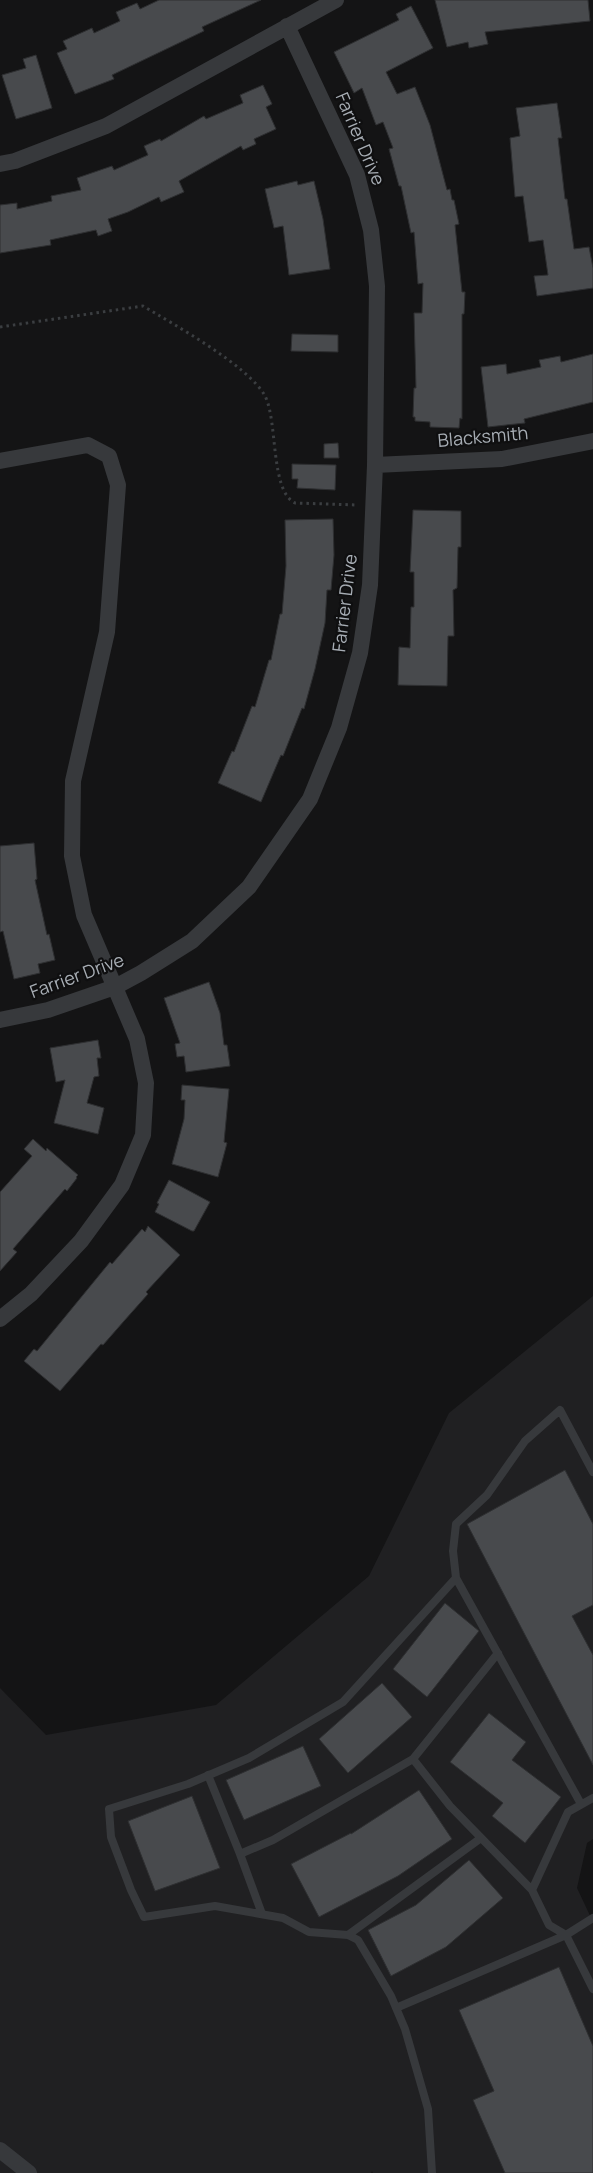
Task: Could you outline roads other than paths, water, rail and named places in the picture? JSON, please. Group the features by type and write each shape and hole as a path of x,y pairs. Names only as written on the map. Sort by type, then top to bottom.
{"street":[{"path":"0,164 15,161 106,126 336,0"},
{"name":"Farrier Drive","path":"0,1020 48,1010 115,987 141,974 192,941 249,887 310,799 339,728 360,653 370,585 375,465 377,286 371,230 357,175 287,26"},
{"name":"Blacksmith","path":"375,465 502,459 593,441"},
{"path":"0,461 88,445 109,456 118,484 107,632 73,781 72,856 84,915 137,1039 146,1083 142,1135 122,1185 81,1241 31,1294 0,1319"},
{"path":"0,2150 28,2173"}],"lane":[{"path":"581,1804 456,1578 453,1551 456,1524 487,1496 525,1441 560,1410 593,1472"},
{"path":"432,2173 428,2109 405,2029 391,1996 358,1940 348,1935 309,1932 283,1918 215,1906 144,1917 130,1890 111,1837 109,1808 188,1784 249,1758 343,1702 456,1578"},
{"path":"240,1854 273,1840 413,1759 498,1654"},
{"path":"413,1759 450,1806 532,1890 549,1925 566,1934 593,1988"},
{"path":"208,1775 262,1914"},
{"path":"532,1890 568,1812 593,1798"},
{"path":"348,1935 482,1838"},
{"path":"396,2008 566,1934 593,1918"}]}
